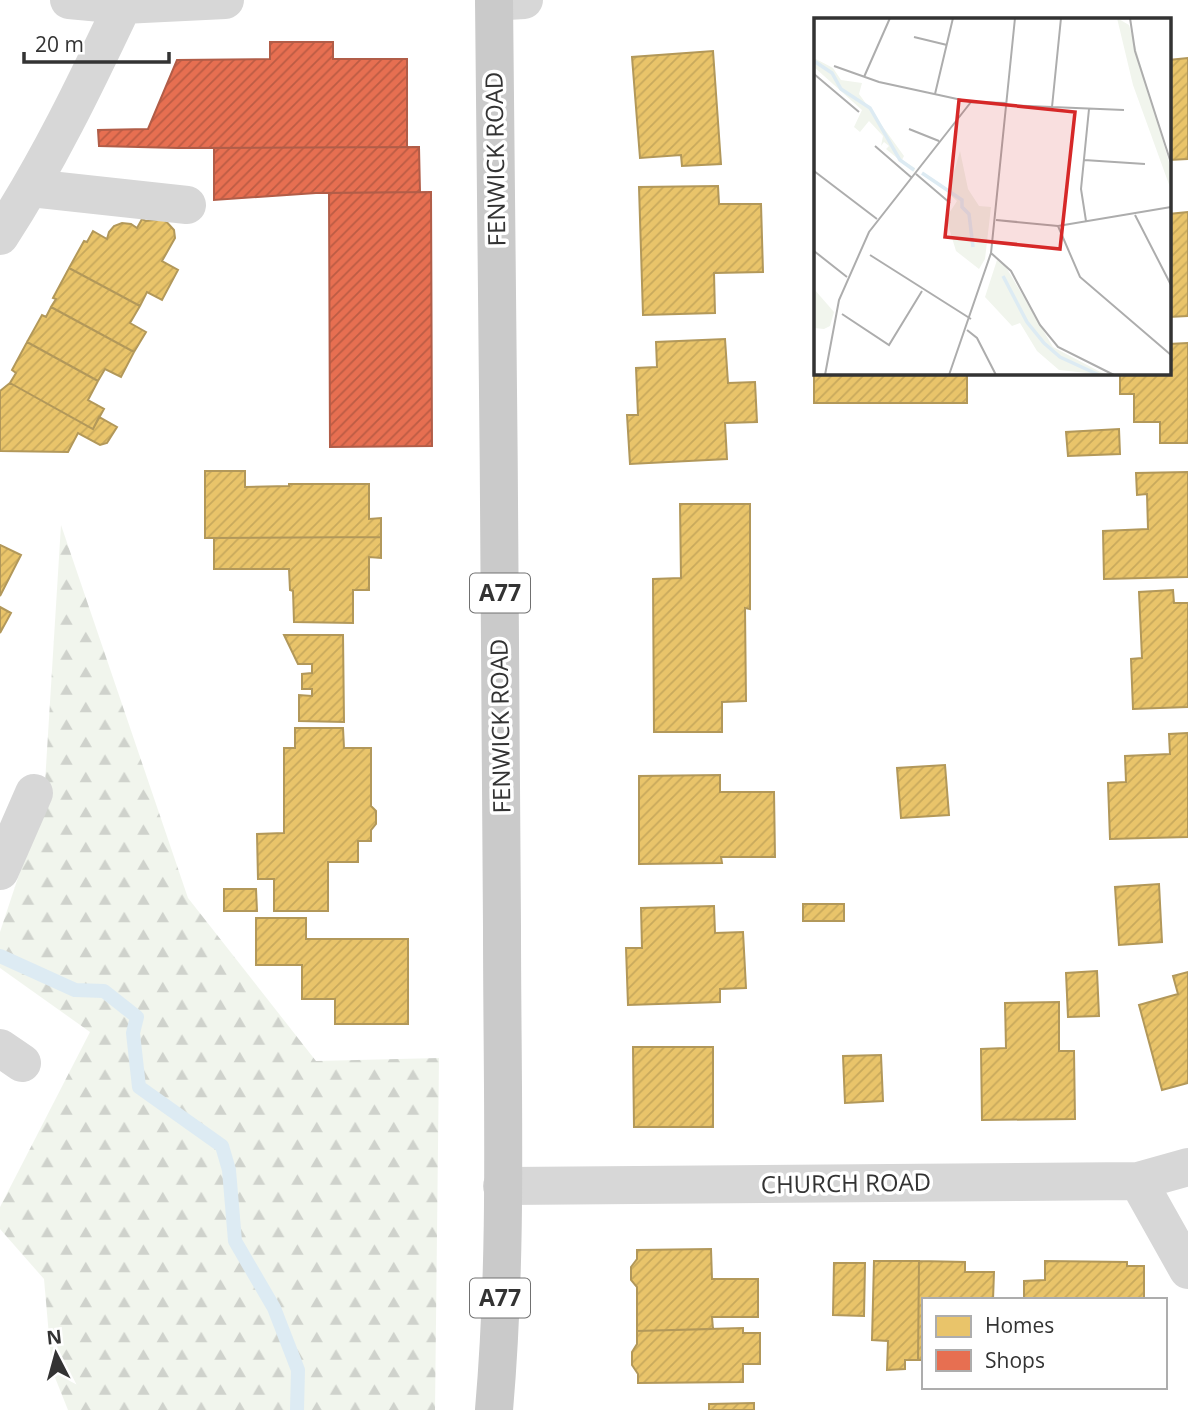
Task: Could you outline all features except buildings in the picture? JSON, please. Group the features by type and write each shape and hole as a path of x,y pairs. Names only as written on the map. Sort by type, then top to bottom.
{"main road":[{"name":"FENWICK ROAD","path":"494,1410 500,1343 502,1186 504,1"}],"street":[{"path":"69,0 123,3 225,0"},
{"path":"0,236 31,188 71,116 123,3"},
{"path":"31,188 187,205"},
{"path":"0,871 34,793"},
{"name":"CHURCH ROAD","path":"502,1186 1138,1181 1188,1167"},
{"path":"1138,1181 1188,1270"}],"green space":[{"path":"61,525 188,898 316,1061 439,1058 435,1410 68,1410 52,1370 44,1279 0,1229 0,1207 90,1032 0,968 0,932 44,799"}],"waterway":[{"path":"0,956 75,990 104,991 137,1017 133,1033 139,1087 222,1146 229,1170 235,1241 274,1308 298,1370 297,1410"}]}
